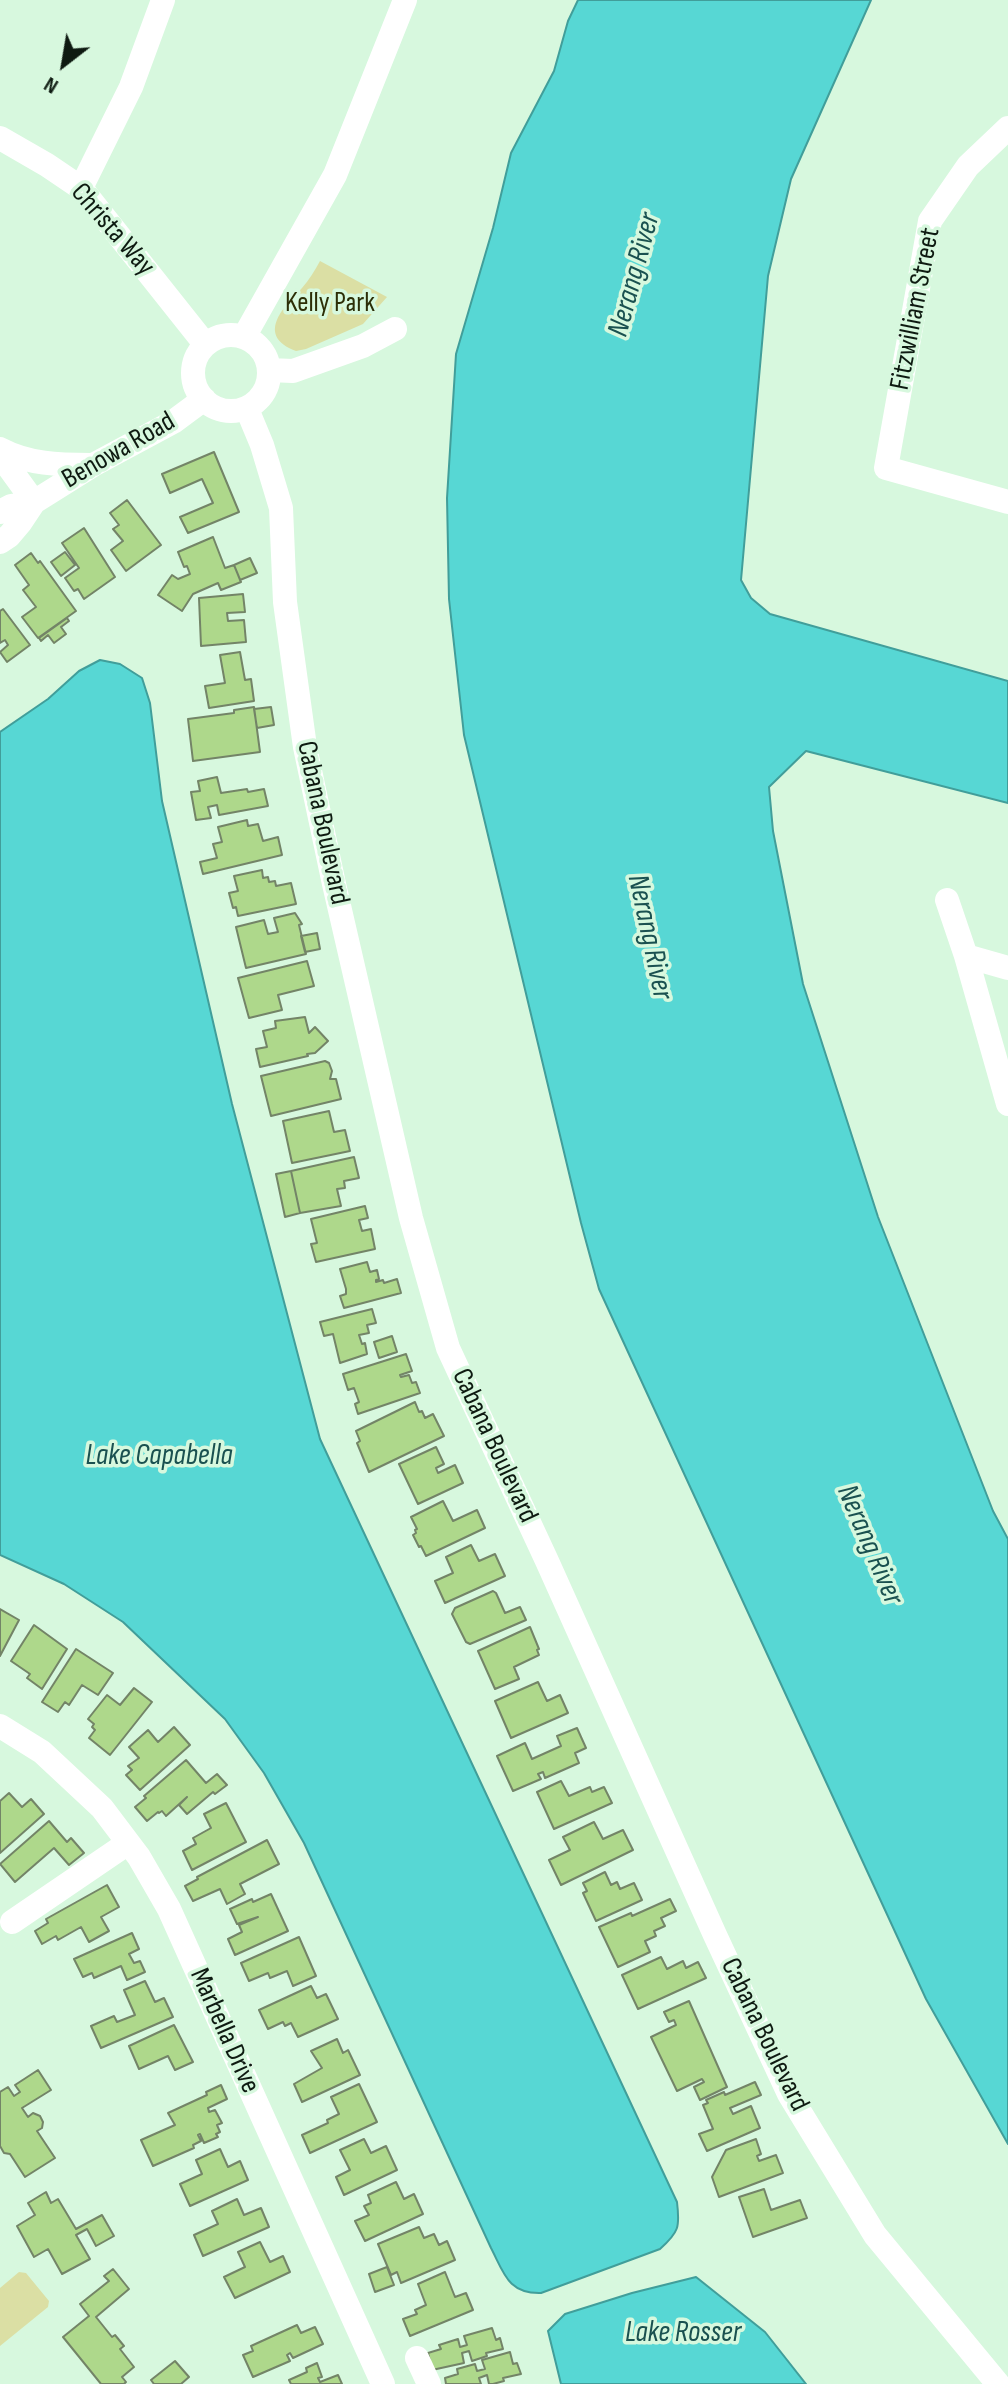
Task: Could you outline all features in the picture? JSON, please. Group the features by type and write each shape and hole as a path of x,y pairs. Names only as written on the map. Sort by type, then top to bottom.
{"street":[{"path":"81,188 131,87 163,0"},
{"path":"244,337 335,175 405,0"},
{"name":"Fitzwilliam Street","path":"1008,128 968,166 930,221 886,468 1008,502"},
{"name":"Christa Way","path":"0,138 81,188 205,344"},
{"path":"269,370 293,371 363,346 395,329"},
{"path":"231,334 244,337 261,349 269,370 268,383 262,395 247,409 227,410 204,399 194,380 194,366 205,344 231,334"},
{"name":"Benowa Road","path":"0,512 11,506 34,502 93,465 173,422 204,399"},
{"name":"Cabana Boulevard","path":"247,409 262,445 281,508 285,602 305,747 334,884 411,1218 448,1348 789,2094 875,2235 998,2384"},
{"path":"0,449 39,462 93,465"},
{"path":"0,455 34,502"},
{"name":"Benowa Road","path":"0,542 20,523 34,502"},
{"path":"947,900 1008,1104"},
{"path":"966,956 1008,968"},
{"name":"Marbella Drive","path":"0,1726 42,1752 102,1808 139,1857 169,1909 383,2384"},
{"path":"12,1922 128,1843"},
{"path":"417,2358 429,2384"}],"green space":[{"name":"Kelly Park","path":"320,261 387,297 363,324 296,351 277,338 276,321"},
{"path":"19,2272 26,2273 49,2301 48,2307 0,2346 0,2288"}],"water":[{"name":"Nerang River","path":"578,0 871,0 791,179 768,276 741,580 751,598 770,614 1008,681 1008,803 806,751 769,787 773,831 803,984 878,1217 993,1511 1008,1539 1008,2144 926,1999 599,1289 464,735 449,599 447,498 456,354 493,228 511,153 554,71 568,21"},
{"name":"Lake Capabella","path":"100,660 120,664 142,678 150,703 162,801 232,1104 320,1439 677,2202 677,2228 660,2249 541,2293 521,2290 504,2273 304,1843 264,1773 225,1719 123,1622 64,1584 0,1555 0,732 48,699 79,671"},
{"name":"Lake Rosser","path":"696,2277 765,2332 806,2384 561,2384 548,2331 565,2314"}],"building":[{"path":"214,452 239,512 188,533 180,517 213,503 202,479 170,493 162,474"},
{"path":"127,500 161,545 126,571 111,550 123,541 113,529 119,525 110,513"},
{"path":"84,528 115,577 84,599 65,578 79,568 62,543"},
{"path":"213,537 225,568 234,565 241,582 221,590 218,583 193,594 182,611 158,595 172,575 178,579 190,574 178,552"},
{"path":"65,552 75,565 61,576 51,562"},
{"path":"31,553 76,611 38,638 22,617 36,607 23,590 29,585 15,565"},
{"path":"250,558 257,573 240,580 234,565"},
{"path":"243,594 245,612 227,613 228,621 244,620 246,642 201,646 199,598"},
{"path":"3,609 30,645 7,662 0,652 8,645 5,640 0,643 0,611"},
{"path":"67,618 69,621 61,627 66,634 54,643 48,635 41,641 39,638"},
{"path":"240,652 245,680 251,679 254,701 209,708 205,686 225,683 220,655"},
{"path":"254,707 260,752 193,761 188,719"},
{"path":"271,707 274,725 257,728 254,709"},
{"path":"217,777 221,793 264,789 268,806 219,815 217,805 208,807 211,818 196,820 191,792 200,791 198,781"},
{"path":"247,820 248,826 258,824 263,841 278,837 282,855 203,874 200,862 217,858 213,844 222,842 218,827"},
{"path":"262,870 263,878 268,877 269,882 275,881 276,886 291,883 296,904 238,916 229,893 238,891 234,876"},
{"path":"295,913 302,924 299,925 306,954 246,968 236,927 264,920 268,934 278,932 274,918"},
{"path":"317,933 320,949 305,952 301,936"},
{"path":"307,961 314,986 278,995 282,1010 249,1018 238,978"},
{"path":"305,1017 309,1033 315,1027 328,1041 308,1056 260,1067 256,1049 267,1047 263,1031 276,1028 275,1021"},
{"path":"325,1061 332,1071 330,1079 336,1079 341,1099 271,1116 261,1076"},
{"path":"329,1111 334,1132 345,1130 350,1151 292,1163 283,1121"},
{"path":"354,1157 359,1178 344,1181 345,1188 337,1189 341,1206 300,1213 291,1171"},
{"path":"291,1171 300,1213 285,1217 276,1174"},
{"path":"365,1206 368,1218 359,1220 362,1231 371,1229 375,1249 316,1262 311,1244 317,1243 311,1219"},
{"path":"367,1262 370,1272 377,1270 379,1279 376,1282 397,1279 401,1293 344,1308 340,1296 346,1294 346,1289 340,1269"},
{"path":"372,1309 376,1323 367,1325 369,1333 359,1335 362,1344 365,1343 367,1354 340,1363 333,1334 324,1336 320,1322"},
{"path":"392,1336 397,1352 379,1358 374,1342"},
{"path":"406,1354 412,1371 400,1375 409,1375 420,1393 358,1414 355,1404 359,1402 354,1388 348,1390 343,1374"},
{"path":"415,1402 425,1418 433,1414 444,1436 369,1472 357,1443 360,1441 356,1431"},
{"path":"436,1447 444,1464 436,1468 438,1473 455,1465 463,1483 418,1504 399,1464"},
{"path":"443,1501 453,1521 477,1510 485,1528 426,1556 413,1535 417,1529 411,1517"},
{"path":"471,1545 479,1561 495,1554 505,1576 445,1603 435,1581 453,1573 446,1557"},
{"path":"493,1591 505,1613 520,1607 526,1620 470,1644 466,1642 452,1614 455,1608"},
{"path":"0,1609 19,1620 0,1656"},
{"path":"34,1625 67,1649 42,1689 27,1678 30,1674 11,1661"},
{"path":"530,1627 539,1655 514,1667 519,1679 495,1689 478,1651"},
{"path":"76,1649 113,1673 98,1695 82,1685 69,1705 65,1702 58,1712 42,1702"},
{"path":"538,1682 547,1701 560,1695 568,1713 511,1738 495,1701"},
{"path":"134,1688 152,1702 110,1755 89,1738 95,1730 88,1719 107,1695 120,1705"},
{"path":"174,1727 190,1745 140,1790 126,1775 132,1770 128,1766 139,1758 129,1747 148,1730 158,1742"},
{"path":"577,1728 586,1748 575,1753 579,1763 545,1778 543,1772 538,1774 541,1779 513,1791 497,1756 525,1743 532,1759 561,1746 557,1736"},
{"path":"186,1760 206,1783 217,1774 227,1785 215,1794 213,1792 187,1814 179,1805 187,1797 166,1816 162,1811 158,1812 147,1821 135,1807"},
{"path":"561,1781 569,1796 590,1787 592,1792 604,1787 612,1803 554,1829 537,1792"},
{"path":"9,1793 22,1807 31,1799 44,1814 0,1853 0,1801"},
{"path":"226,1803 246,1842 192,1870 183,1851 196,1844 193,1838 211,1828 204,1814"},
{"path":"49,1821 67,1842 71,1838 84,1853 69,1865 54,1848 15,1882 0,1864"},
{"path":"594,1822 603,1839 623,1830 633,1850 561,1885 549,1860 570,1850 563,1837"},
{"path":"267,1840 279,1864 240,1884 245,1894 227,1904 220,1889 193,1901 185,1886"},
{"path":"605,1872 611,1885 617,1882 620,1889 634,1883 642,1900 596,1921 583,1893 587,1891 583,1883"},
{"path":"107,1885 119,1907 101,1917 109,1931 89,1942 81,1927 58,1940 56,1936 42,1944 35,1931 48,1923 46,1919"},
{"path":"271,1894 288,1931 235,1955 228,1939 242,1932 239,1925 258,1917 237,1924 230,1909"},
{"path":"670,1899 676,1911 661,1918 665,1926 654,1931 656,1936 645,1941 650,1952 618,1967 599,1927"},
{"path":"132,1933 139,1949 129,1954 134,1963 140,1961 145,1972 127,1980 121,1966 94,1978 92,1973 83,1977 74,1959"},
{"path":"299,1937 316,1976 293,1986 287,1971 270,1978 268,1973 249,1981 241,1963"},
{"path":"661,1957 667,1969 683,1961 686,1968 698,1962 706,1978 638,2009 622,1975"},
{"path":"145,1981 155,2002 164,1998 173,2017 101,2048 91,2026 114,2016 117,2022 135,2015 124,1990"},
{"path":"311,1986 317,1998 326,1994 338,2019 298,2037 291,2023 285,2026 283,2022 268,2029 259,2010"},
{"path":"689,2001 727,2087 700,2100 694,2087 704,2082 702,2079 677,2091 651,2037 676,2025 674,2020 669,2022 664,2012"},
{"path":"174,2025 193,2062 175,2070 168,2056 139,2069 129,2046"},
{"path":"337,2039 343,2053 348,2050 360,2075 302,2102 294,2084 322,2068 311,2051"},
{"path":"38,2070 51,2090 22,2108 28,2117 33,2113 40,2116 42,2128 37,2131 55,2158 25,2177 10,2154 4,2153 0,2146 0,2092 8,2087 14,2096 20,2092 15,2085"},
{"path":"755,2082 761,2095 730,2108 733,2114 751,2106 760,2128 707,2151 699,2134 713,2129 703,2105 708,2103 706,2100"},
{"path":"359,2084 377,2122 310,2153 302,2135 339,2114 331,2097"},
{"path":"221,2085 227,2099 208,2108 209,2112 215,2110 222,2123 217,2125 220,2132 216,2134 218,2137 204,2143 200,2134 201,2141 193,2145 194,2148 153,2166 141,2140 175,2125 168,2113"},
{"path":"364,2139 371,2153 386,2146 397,2170 344,2195 336,2177 350,2170 340,2150"},
{"path":"756,2139 761,2154 757,2156 759,2161 776,2155 783,2173 719,2197 712,2177 726,2150"},
{"path":"220,2149 228,2167 240,2161 248,2180 190,2206 180,2184 202,2174 196,2160"},
{"path":"396,2182 404,2199 414,2194 423,2214 365,2241 355,2221 369,2215 364,2206 371,2203 368,2195"},
{"path":"764,2189 771,2210 800,2200 807,2218 753,2237 739,2197"},
{"path":"46,2192 51,2203 58,2199 76,2229 102,2215 114,2236 96,2246 87,2229 76,2235 90,2259 62,2274 48,2249 34,2257 17,2226 35,2215 28,2203"},
{"path":"237,2199 244,2215 261,2208 269,2227 203,2256 194,2235 218,2224 212,2211"},
{"path":"419,2227 424,2238 434,2234 439,2245 447,2241 455,2260 401,2283 397,2272 391,2275 378,2244"},
{"path":"260,2242 270,2262 283,2256 290,2272 235,2298 224,2277 245,2267 238,2252"},
{"path":"387,2267 394,2285 375,2292 369,2274"},
{"path":"113,2269 129,2289 96,2317 124,2346 120,2349 134,2367 122,2377 126,2382 124,2384 101,2384 63,2337 89,2316 80,2304 109,2281 104,2276"},
{"path":"445,2272 455,2297 466,2293 473,2310 410,2336 403,2319 417,2314 415,2310 426,2305 418,2284"},
{"path":"297,2325 301,2333 315,2327 323,2344 293,2358 290,2353 287,2355 290,2361 253,2377 243,2355 253,2351 251,2346"},
{"path":"492,2328 496,2340 500,2338 503,2349 486,2353 487,2356 472,2361 469,2351 462,2353 464,2363 432,2370 428,2353 441,2349 439,2345 458,2339 460,2347 467,2345 464,2336"},
{"path":"510,2352 513,2364 517,2363 521,2374 493,2384 489,2384 487,2375 479,2378 481,2384 446,2384 445,2378 458,2374 457,2369 475,2364 477,2371 485,2369 482,2360"},
{"path":"175,2361 189,2377 181,2384 154,2384 151,2380"},
{"path":"317,2363 322,2377 318,2378 320,2382 338,2375 342,2384 291,2384 289,2380 307,2372 306,2368"}]}
